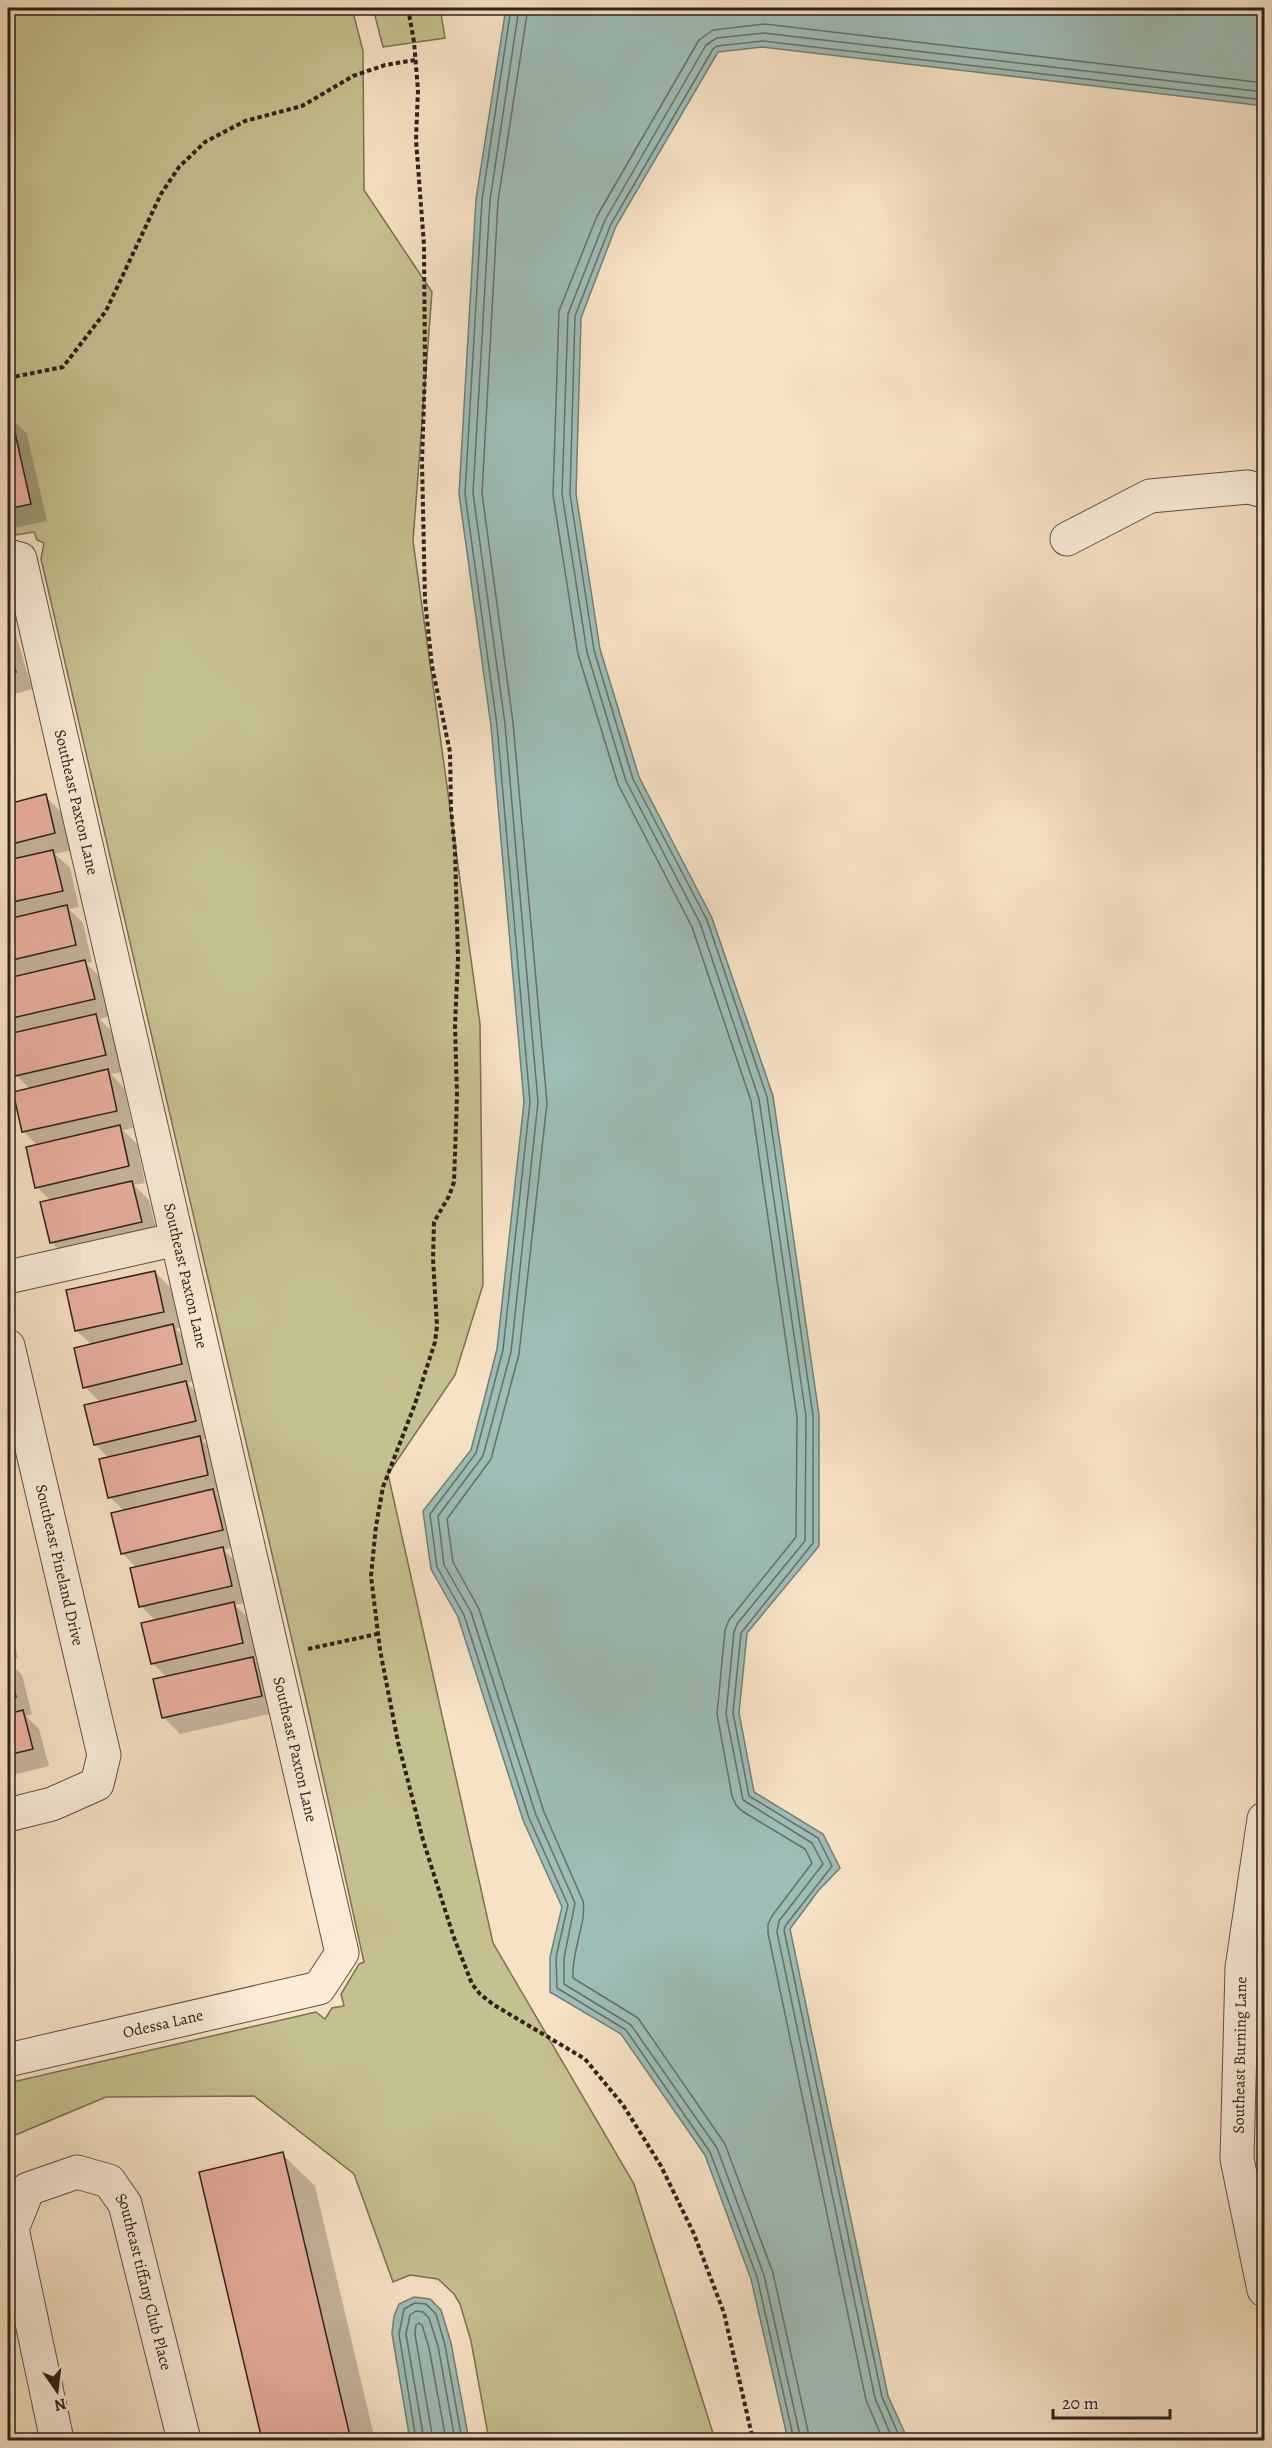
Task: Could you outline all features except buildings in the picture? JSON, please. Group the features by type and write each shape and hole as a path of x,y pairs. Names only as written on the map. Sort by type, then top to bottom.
{"street":[{"path":"1066,539 1149,496 1248,487 1264,491"},
{"name":"Southeast Paxton Lane","path":"14,557 275,1656 342,1953 319,1988"},
{"path":"8,1277 177,1239"},
{"name":"Southeast Pineland Drive","path":"8,1346 104,1755 97,1784 52,1804 8,1815"},
{"name":"Southeast Burning Lane","path":"1264,1819 1242,1968 1237,2159 1264,2290"},
{"name":"Odessa Lane","path":"8,2060 319,1988"},
{"name":"Southeast tiffany Club Place","path":"57,2440 12,2229 28,2188 77,2172 109,2181 125,2204 183,2440"}],"path":[{"path":"408,8 418,90 417,159 424,245 422,536 428,640 450,752 458,958 455,1024 457,1096 454,1182 434,1222 437,1326 435,1342 415,1404 383,1487 376,1526 371,1576 377,1634 398,1742 423,1839 453,1935 472,1984 480,1994 494,2004 585,2059 623,2105 662,2166 694,2234 724,2313 753,2440"},
{"path":"8,378 63,367 106,311 161,194 179,167 205,142 245,120 302,106 353,76 384,65 415,60"},
{"path":"275,1656 377,1634"}],"shaded area":[{"path":"8,8 352,8 363,51 364,190 432,292 413,541 480,1024 483,1285 455,1375 388,1474 493,1943 634,2184 714,2440 489,2440 471,2341 460,2304 454,2294 438,2279 410,2275 393,2282 354,2174 254,2096 106,2097 8,2138 8,2083 316,2012 325,2019 332,2008 344,2006 341,1994 359,1964 364,1962 308,1709 41,559 44,543 37,540 34,532 16,535 8,496"},
{"path":"373,8 440,8 445,38 383,47"}],"water":[{"path":"506,8 1264,8 1264,106 762,47 718,52 616,226 581,318 576,494 600,649 639,777 712,918 773,1096 819,1415 819,1546 747,1633 739,1713 754,1792 823,1834 840,1868 818,1891 790,1929 888,2396 908,2440 788,2440 751,2279 705,2155 621,2034 550,1992 550,1957 562,1907 523,1820 458,1617 431,1569 423,1511 471,1450 497,1349 524,1102 491,726 459,494 476,199"},
{"path":"414,2297 430,2299 441,2310 451,2343 469,2440 410,2440 392,2334 394,2316 399,2304"}]}
